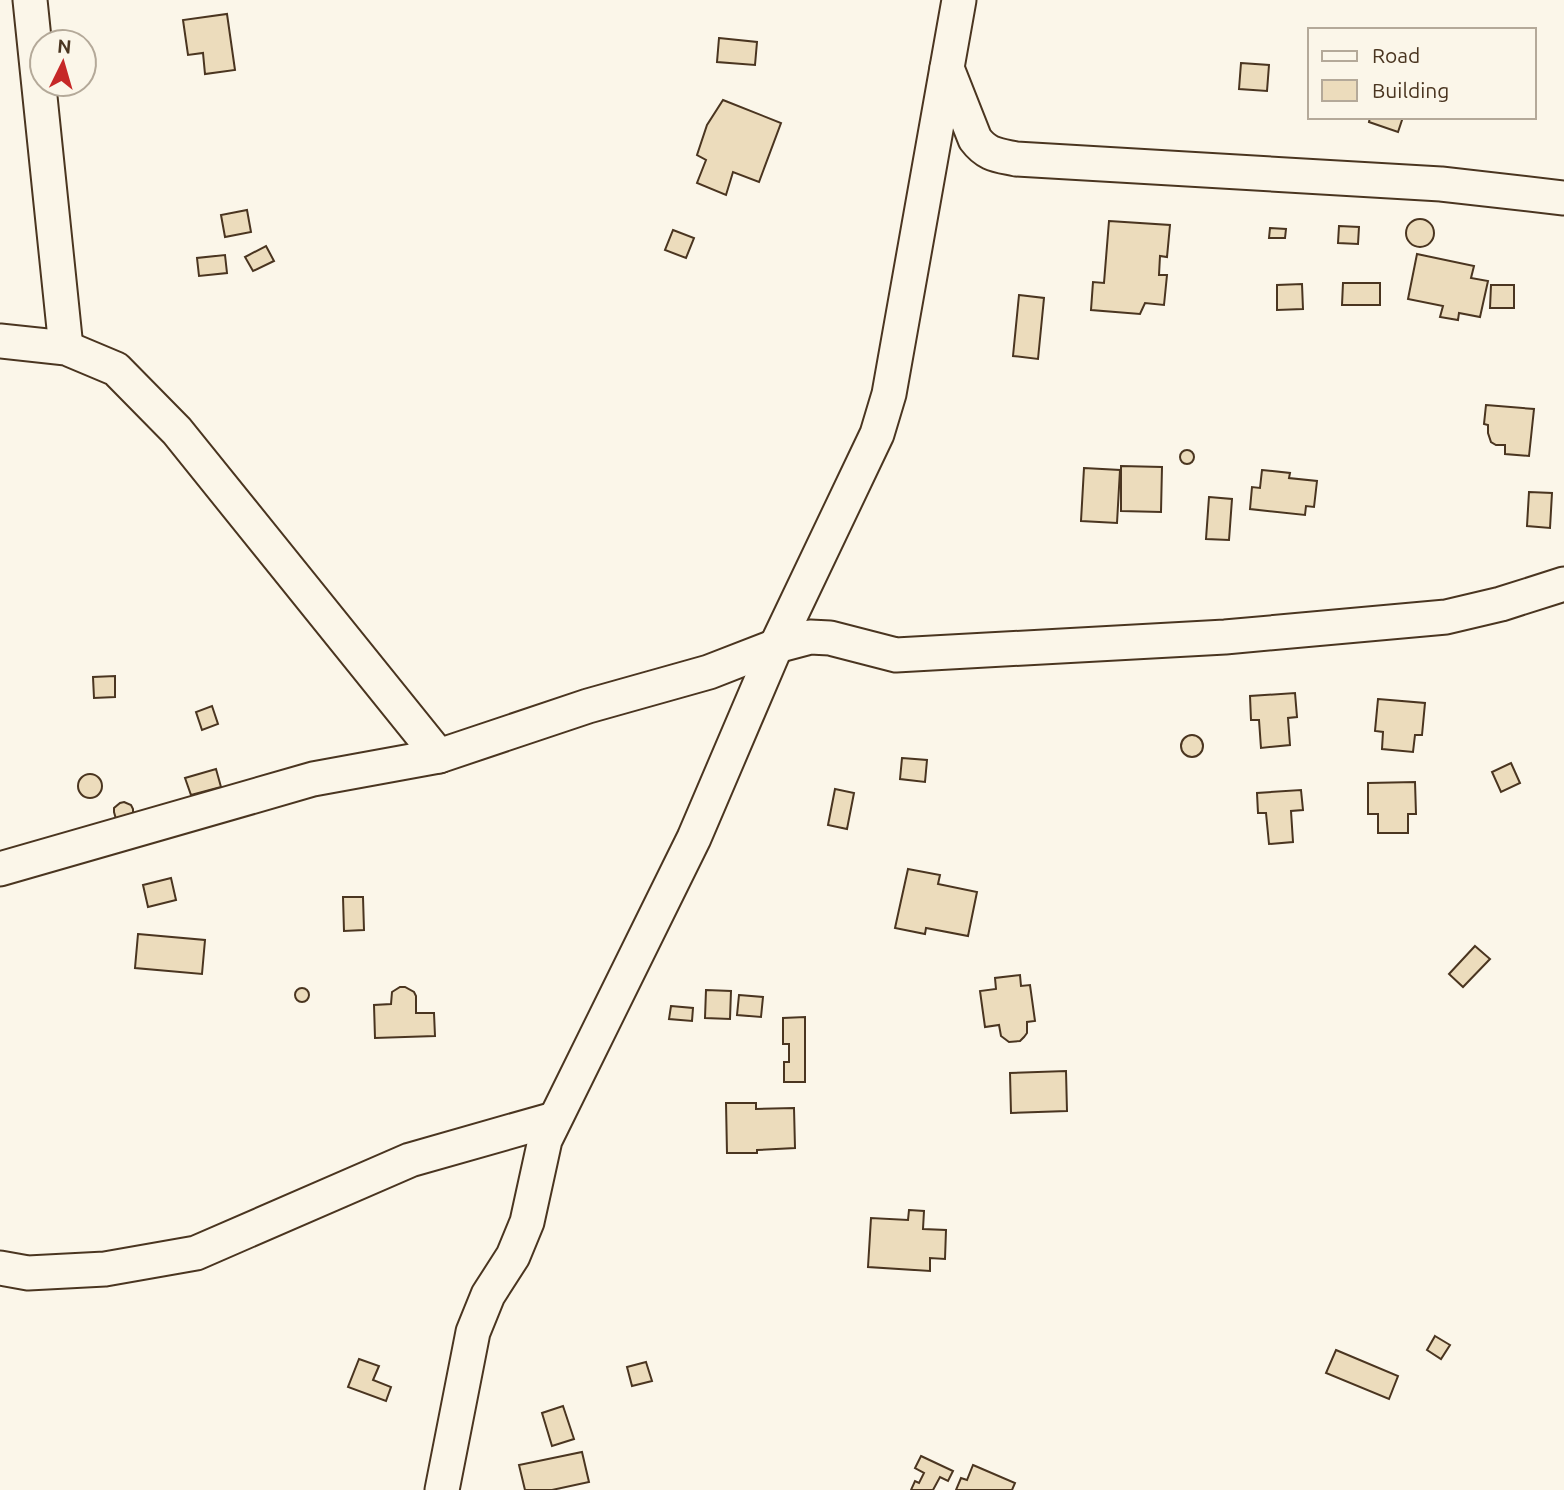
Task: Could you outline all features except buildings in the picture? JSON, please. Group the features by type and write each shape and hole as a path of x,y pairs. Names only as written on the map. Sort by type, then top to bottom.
{"street":[{"path":"30,0 66,348"},
{"path":"442,1490 473,1332 488,1295 513,1256 527,1222 545,1140 694,838 776,646 877,434 889,394 959,0"},
{"path":"947,68 975,139 989,153 1016,159 1414,182 1564,198"},
{"path":"0,341 66,348 116,369 177,431 439,756"},
{"path":"0,869 313,779 439,756 588,706 709,673 776,646 810,637 830,638 896,654 1225,637 1446,617 1501,604 1564,584"},
{"path":"0,1268 28,1273 105,1269 196,1253 410,1160 554,1119"}]}
